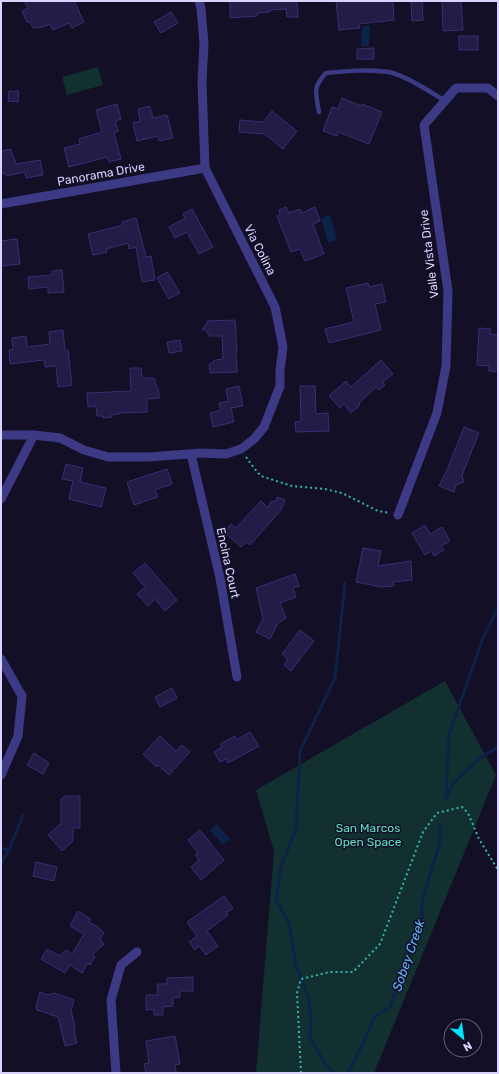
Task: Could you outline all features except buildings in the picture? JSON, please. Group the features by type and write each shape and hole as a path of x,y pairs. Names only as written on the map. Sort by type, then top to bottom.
{"street":[{"name":"Via Colina","path":"1,435 34,435 60,438 84,450 108,457 149,457 201,453 226,454 241,449 254,439 264,427 280,386 283,346 275,307 205,168 202,82 204,44 199,1"},
{"name":"Valle Vista Drive","path":"398,515 437,413 446,366 448,291 424,125 456,88 488,88 498,96"},
{"name":"Panorama Drive","path":"1,204 205,168"},
{"path":"1,499 34,435"},
{"name":"Encina Court","path":"191,454 220,578 237,677"},
{"path":"1,659 22,696 18,736 1,775"},
{"path":"116,1073 111,1000 121,965 137,952"}],"lane":[{"path":"318,112 315,91 319,81 326,72 362,70 390,72 414,83 445,101"}],"path":[{"path":"241,449 261,476 292,486 325,489 342,493 378,511 398,515"},
{"path":"301,1073 296,993 301,979 330,972 353,972 380,944 423,832 437,813 462,807 468,813 479,839 498,870"}],"green space":[{"path":"98,67 103,85 67,95 62,77"},
{"name":"San Marcos Open Space","path":"445,681 496,775 374,1073 256,1073 274,851 256,790"}],"water":[{"path":"362,26 370,26 369,46 361,46"},
{"path":"330,215 337,240 328,243 321,218"},
{"path":"217,824 230,839 223,845 210,830"}],"waterway":[{"path":"333,1073 310,1038 311,1017 308,996 296,966 289,923 276,900 281,866 296,830 300,751 335,678 345,583"},
{"name":"Sobey Creek","path":"446,799 449,734 483,638 498,608"},
{"path":"447,796 453,783 479,759 498,747"},
{"path":"1,863 9,850 23,815"},
{"name":"Sobey Creek","path":"348,1073 375,1017 390,1007 416,934 422,922 422,901 440,842 440,824"},
{"path":"1,848 9,850"}]}
